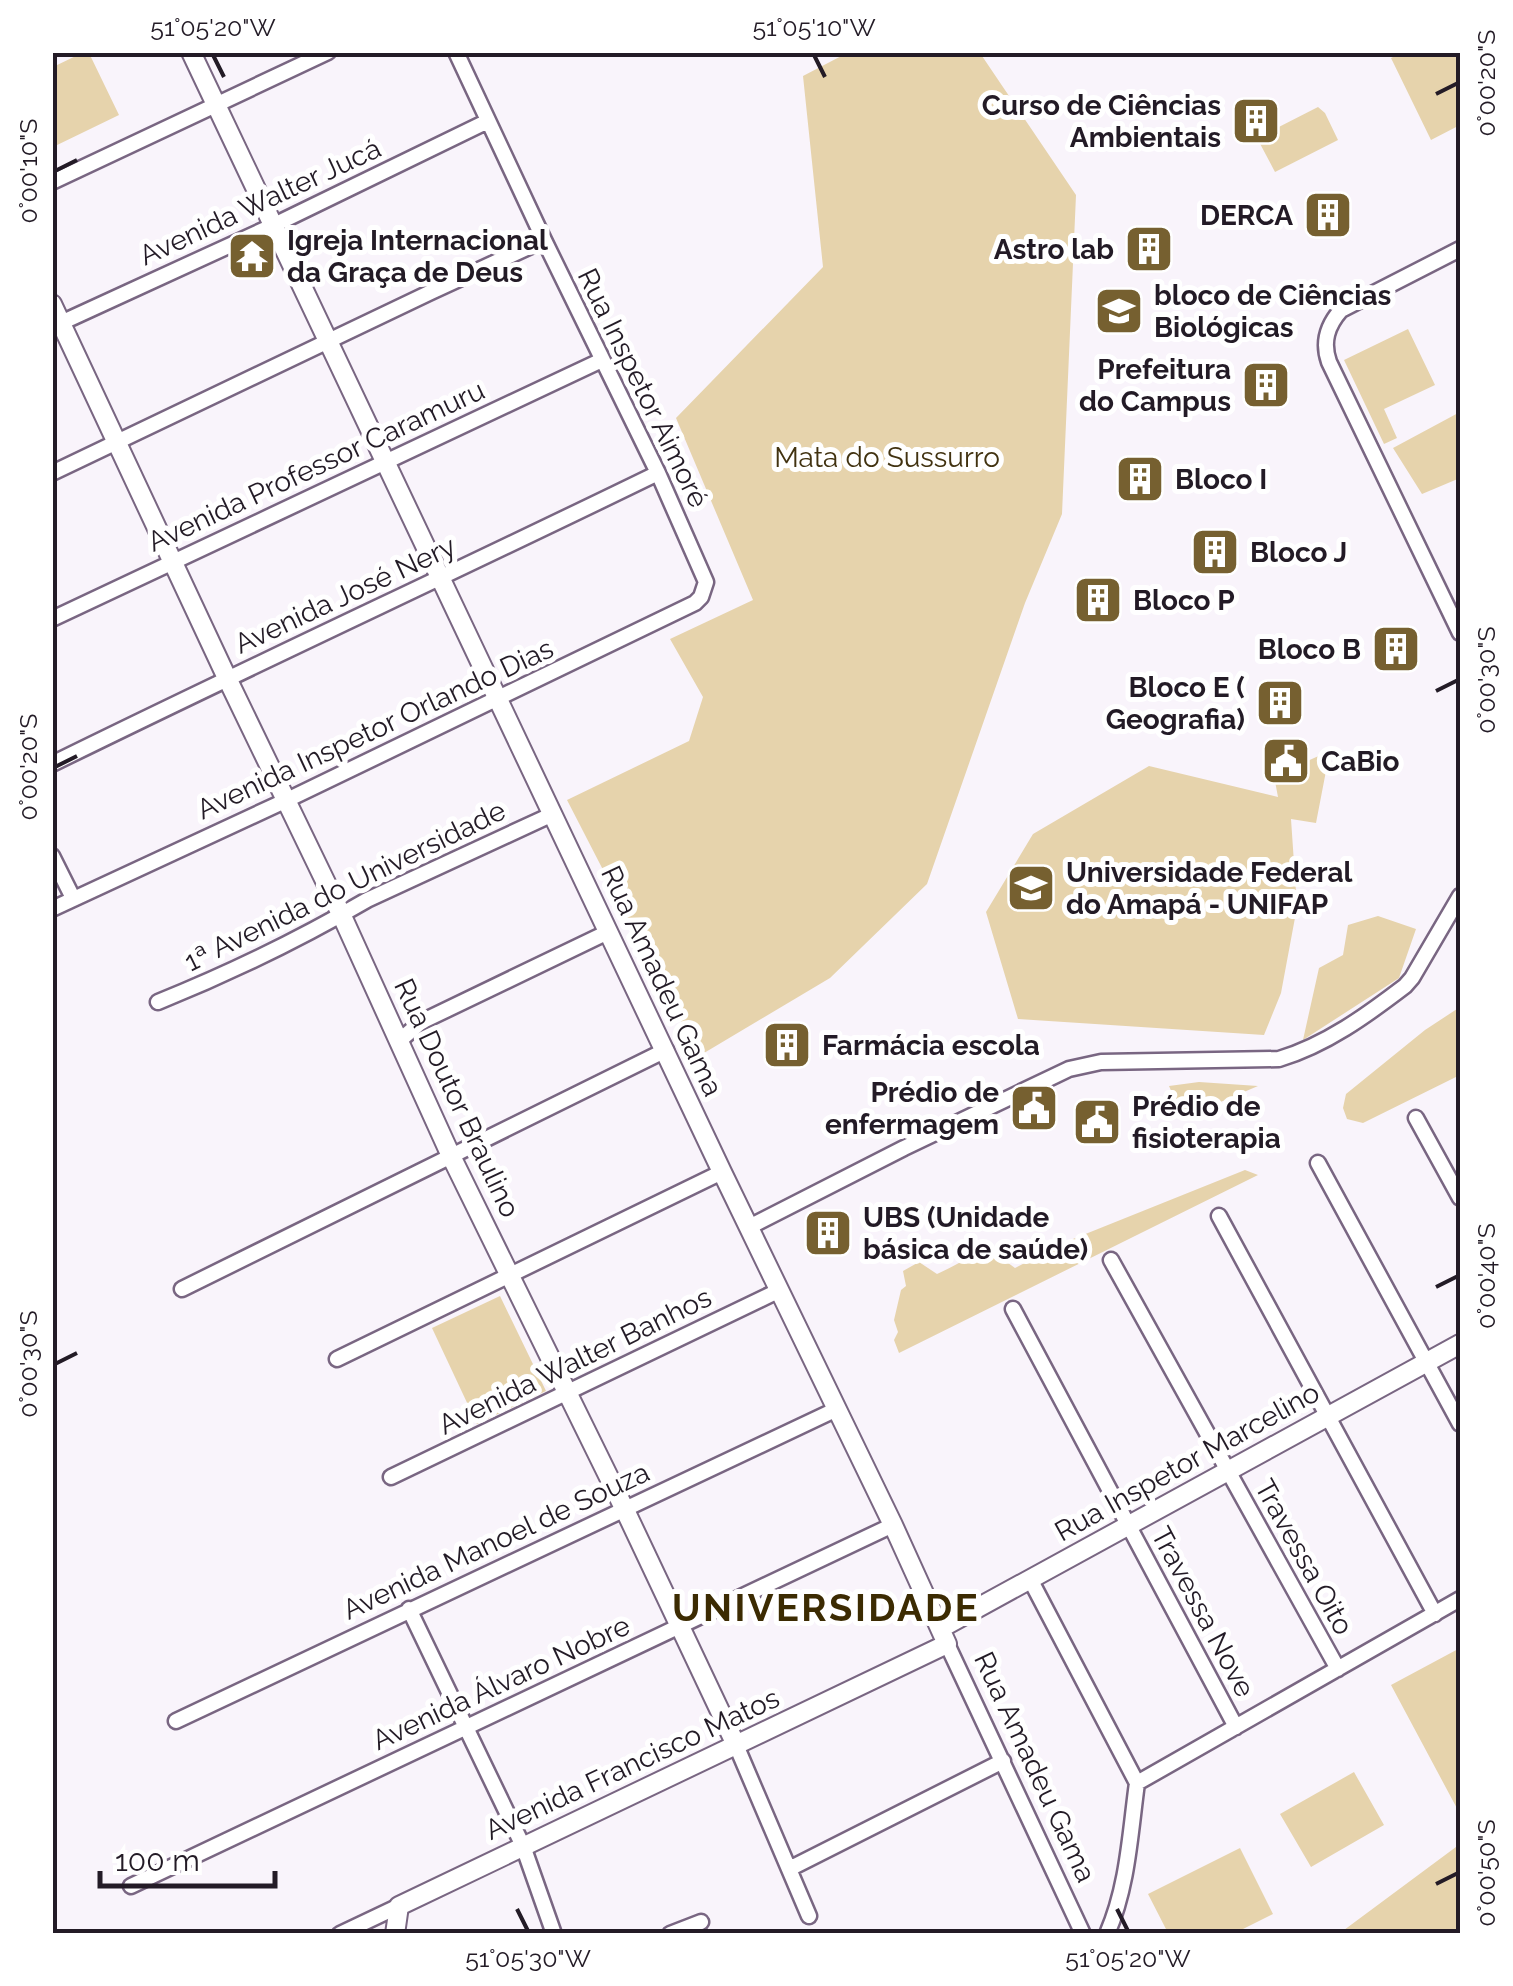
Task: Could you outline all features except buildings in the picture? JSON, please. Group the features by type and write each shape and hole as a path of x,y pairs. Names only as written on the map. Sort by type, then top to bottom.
{"street":[{"name":"Rua Amadeu Gama","path":"191,52 892,1525 1082,1934"},
{"path":"52,182 328,52"},
{"name":"Rua Inspetor Aimoré","path":"456,52 706,582"},
{"name":"Avenida Walter Jucá","path":"57,325 488,121"},
{"path":"52,473 544,240"},
{"path":"1460,250 1341,310 1332,320 1325,343 1328,362 1460,633"},
{"name":"Rua Doutor Braulino","path":"52,304 57,325 342,916 451,1156 736,1745 809,1916"},
{"name":"Avenida Professor Caramuru","path":"52,619 602,360"},
{"name":"Avenida José Nery","path":"52,764 658,474"},
{"name":"Avenida Inspetor Orlando Dias","path":"52,908 287,800 695,603 706,582"},
{"name":"1ª Avenida do Universidade","path":"158,1002 230,972 367,900 553,814"},
{"path":"52,856 73,898"},
{"path":"749,1227 1069,1069 1102,1062 1279,1059 1296,1054 1350,1024 1404,986 1460,896"},
{"path":"398,1042 421,1022 608,932"},
{"path":"182,1288 666,1050"},
{"path":"1416,1118 1460,1198"},
{"path":"1318,1163 1460,1424"},
{"path":"337,1359 722,1172"},
{"path":"1220,1216 1435,1614"},
{"name":"Travessa Oito","path":"1111,1260 1338,1669"},
{"name":"Avenida Walter Banhos","path":"392,1477 780,1290"},
{"name":"Travessa Nove","path":"1012,1309 1236,1727"},
{"name":"Rua Inspetor Marcelino","path":"944,1636 1030,1579 1460,1344"},
{"name":"Avenida Manoel de Souza","path":"176,1720 837,1409"},
{"name":"Avenida Álvaro Nobre","path":"131,1886 892,1525"},
{"path":"1030,1579 1138,1783 1123,1886 1107,1934"},
{"path":"1138,1783 1460,1599"},
{"path":"408,1609 523,1846 554,1934"},
{"name":"Avenida Francisco Matos","path":"340,1934 736,1745 944,1636"},
{"path":"789,1869 1003,1760"},
{"path":"394,1934 399,1906"},
{"path":"670,1934 701,1922"}],"green space":[{"name":"Mata do Sussurro","path":"849,52 980,53 1076,195 1062,514 1025,603 927,884 830,978 699,1056 567,800 689,741 703,697 670,639 753,600 676,418 823,267 803,76"},
{"path":"1403,52 1454,53 1460,66 1460,125 1431,140 1391,58"},
{"path":"89,53 119,115 53,147 53,67"},
{"path":"1318,107 1338,140 1275,172 1257,138"},
{"path":"1408,329 1435,385 1384,409 1397,438 1384,444 1344,360"},
{"path":"1460,412 1460,478 1422,494 1393,448"},
{"path":"1323,754 1326,771 1316,823 1291,819 1297,907 1281,993 1264,1035 1018,1019 986,912 1033,834 1149,766 1278,797 1274,776"},
{"path":"1378,916 1416,929 1399,978 1303,1040 1319,968 1343,955 1348,925"},
{"path":"1460,1007 1460,1075 1363,1123 1347,1119 1343,1108 1346,1094"},
{"path":"1199,1082 1258,1086 1183,1118 1169,1086"},
{"path":"1245,1170 1258,1175 899,1353 894,1320 901,1290 906,1286 903,1271 919,1262 937,1274 984,1255 1015,1268 1063,1243"},
{"path":"500,1296 546,1391 477,1424 432,1328"},
{"path":"1460,1648 1460,1814 1391,1685"},
{"path":"1354,1772 1384,1825 1311,1867 1280,1814"},
{"path":"1460,1844 1460,1933 1340,1933"},
{"path":"1240,1848 1273,1914 1235,1933 1168,1933 1148,1894"}],"place":[{"name":"Curso de Ciências Ambientais","path":"1256,121"},
{"name":"DERCA","path":"1328,215"},
{"name":"Astro lab","path":"1149,249"},
{"name":"Igreja Internacional da Graça de Deus","path":"252,256"},
{"name":"bloco de Ciências Biológicas","path":"1119,311"},
{"name":"Prefeitura do Campus","path":"1266,385"},
{"name":"Bloco I","path":"1140,479"},
{"name":"Bloco J","path":"1215,552"},
{"name":"Bloco P","path":"1098,600"},
{"name":"Bloco B","path":"1396,649"},
{"name":"Bloco E ( Geografia)","path":"1280,703"},
{"name":"CaBio","path":"1286,761"},
{"name":"Universidade Federal do Amapá - UNIFAP","path":"1031,888"},
{"name":"Farmácia escola","path":"787,1045"},
{"name":"Prédio de enfermagem","path":"1034,1108"},
{"name":"Prédio de fisioterapia","path":"1097,1122"},
{"name":"UBS (Unidade básica de saúde)","path":"828,1233"}],"district":[{"name":"UNIVERSIDADE","path":"826,1607"}]}
